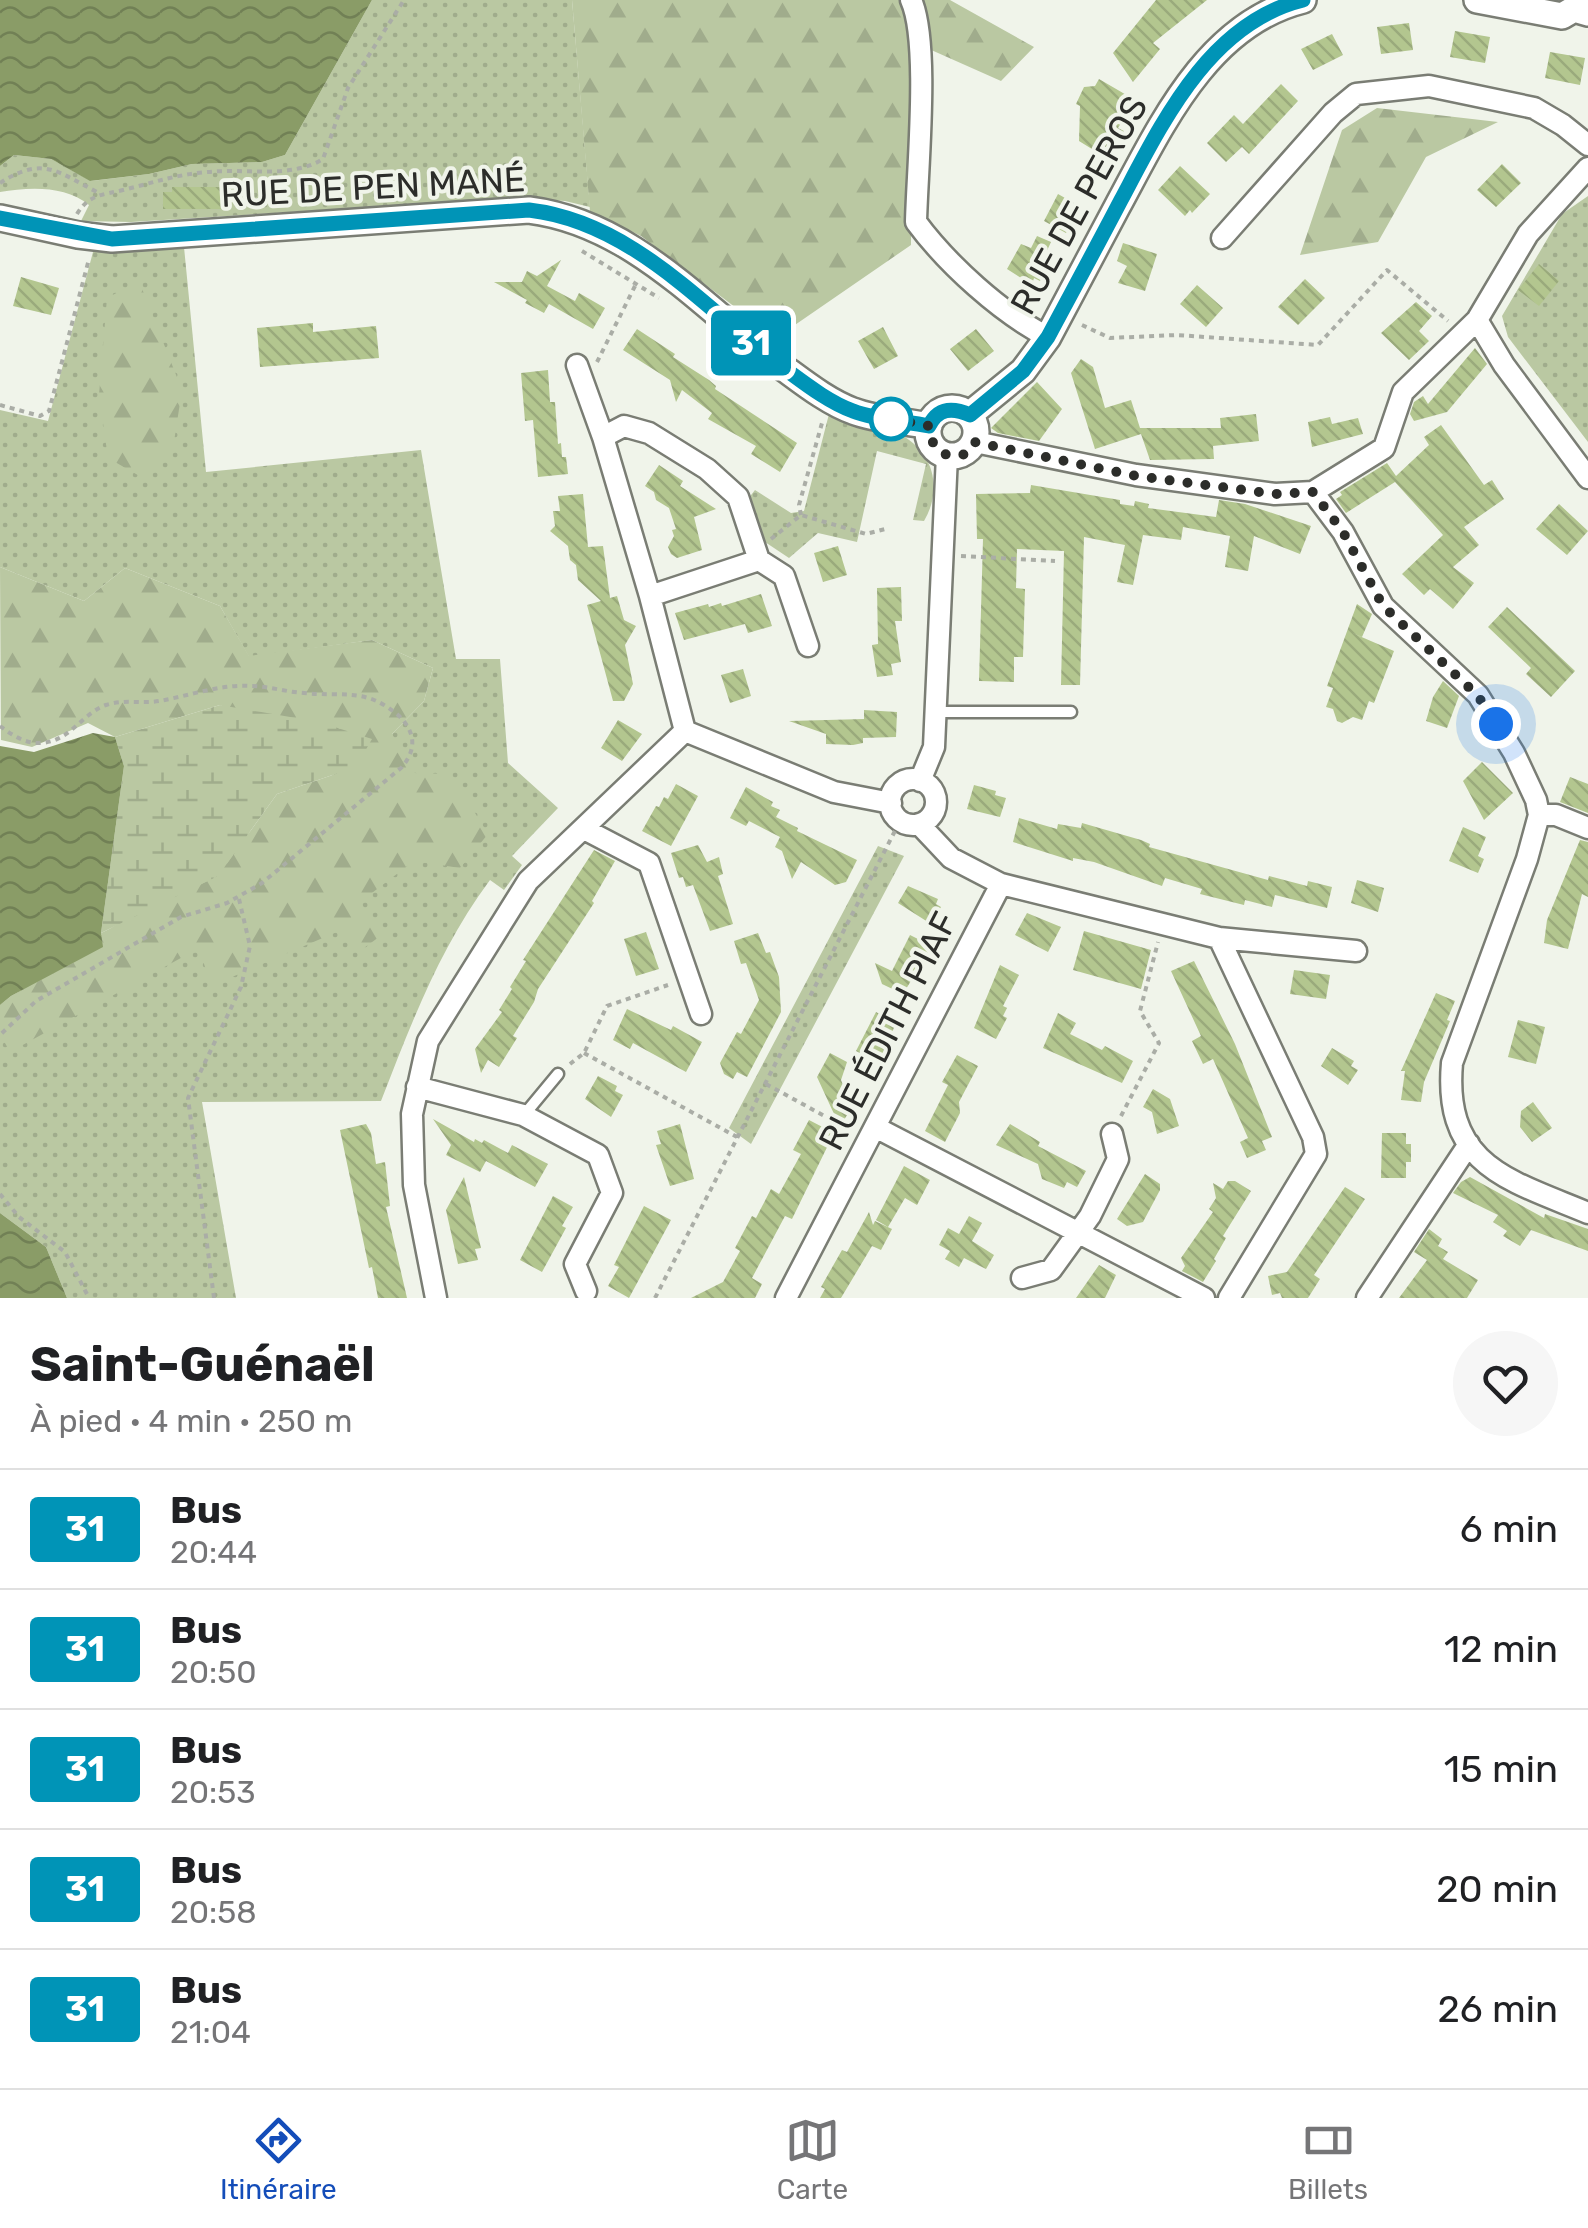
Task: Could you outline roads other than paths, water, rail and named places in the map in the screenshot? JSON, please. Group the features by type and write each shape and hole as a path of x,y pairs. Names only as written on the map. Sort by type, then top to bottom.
{"street":[{"path":"911,0 919,24 920,58 916,222 931,242 975,283 1034,330 1054,326"},
{"name":"RUE DE PEROS","path":"970,415 1023,371 1054,326 1172,104 1229,42 1253,22 1303,0"},
{"path":"1477,0 1562,16 1574,10 1588,13"},
{"path":"1222,238 1333,113 1356,94 1429,86 1534,108 1588,145"},
{"path":"974,442 1136,476 1275,494 1313,492 1384,448 1403,392 1470,327 1528,234 1588,168"},
{"name":"RUE DE PEN MANÉ","path":"0,218 112,239 529,210 580,221 619,239 649,259 803,382 853,411 929,426"},
{"path":"1470,327 1588,478"},
{"path":"578,370 604,438 684,731"},
{"path":"948,409 970,415 974,442 965,454 947,456 936,450 929,426 939,412 948,409"},
{"path":"604,438 624,426 649,433 707,469 738,496 759,560 784,576 808,646"},
{"path":"920,781 934,748 937,712 947,456"},
{"path":"1313,492 1343,532 1383,606 1478,696 1514,753 1536,800 1539,815 1527,859 1452,1063 1449,1098 1459,1130 1486,1164 1510,1179 1588,1213"},
{"path":"650,596 759,560"},
{"path":"684,731 903,816 931,816 936,803 932,790 920,781 896,787 903,816"},
{"path":"436,1298 414,1186 412,1114 428,1041 528,881 684,731"},
{"path":"1539,815 1556,816 1588,828"},
{"name":"RUE ÉDITH PIAF","path":"786,1298 1001,884 951,858 903,816"},
{"path":"584,828 650,864 701,1014"},
{"path":"1001,884 1219,938 1356,951"},
{"path":"1219,938 1314,1138 1316,1154 1228,1298"},
{"path":"417,1087 523,1116 598,1156 612,1193 575,1264 586,1290"},
{"path":"871,1134 1204,1298"},
{"path":"1022,1278 1051,1270 1090,1216 1118,1159 1112,1134"},
{"path":"1367,1298 1469,1144"}],"lane":[{"path":"937,712 1071,712"},
{"path":"523,1116 558,1074"}],"water":[{"path":"0,0 372,0 285,155 262,162 192,164 90,181 51,159 14,155 0,166"},
{"path":"93,733 115,737 124,766 101,933 103,947 0,1005 0,746 34,752"},
{"path":"0,1213 46,1247 67,1298 0,1298"}]}
